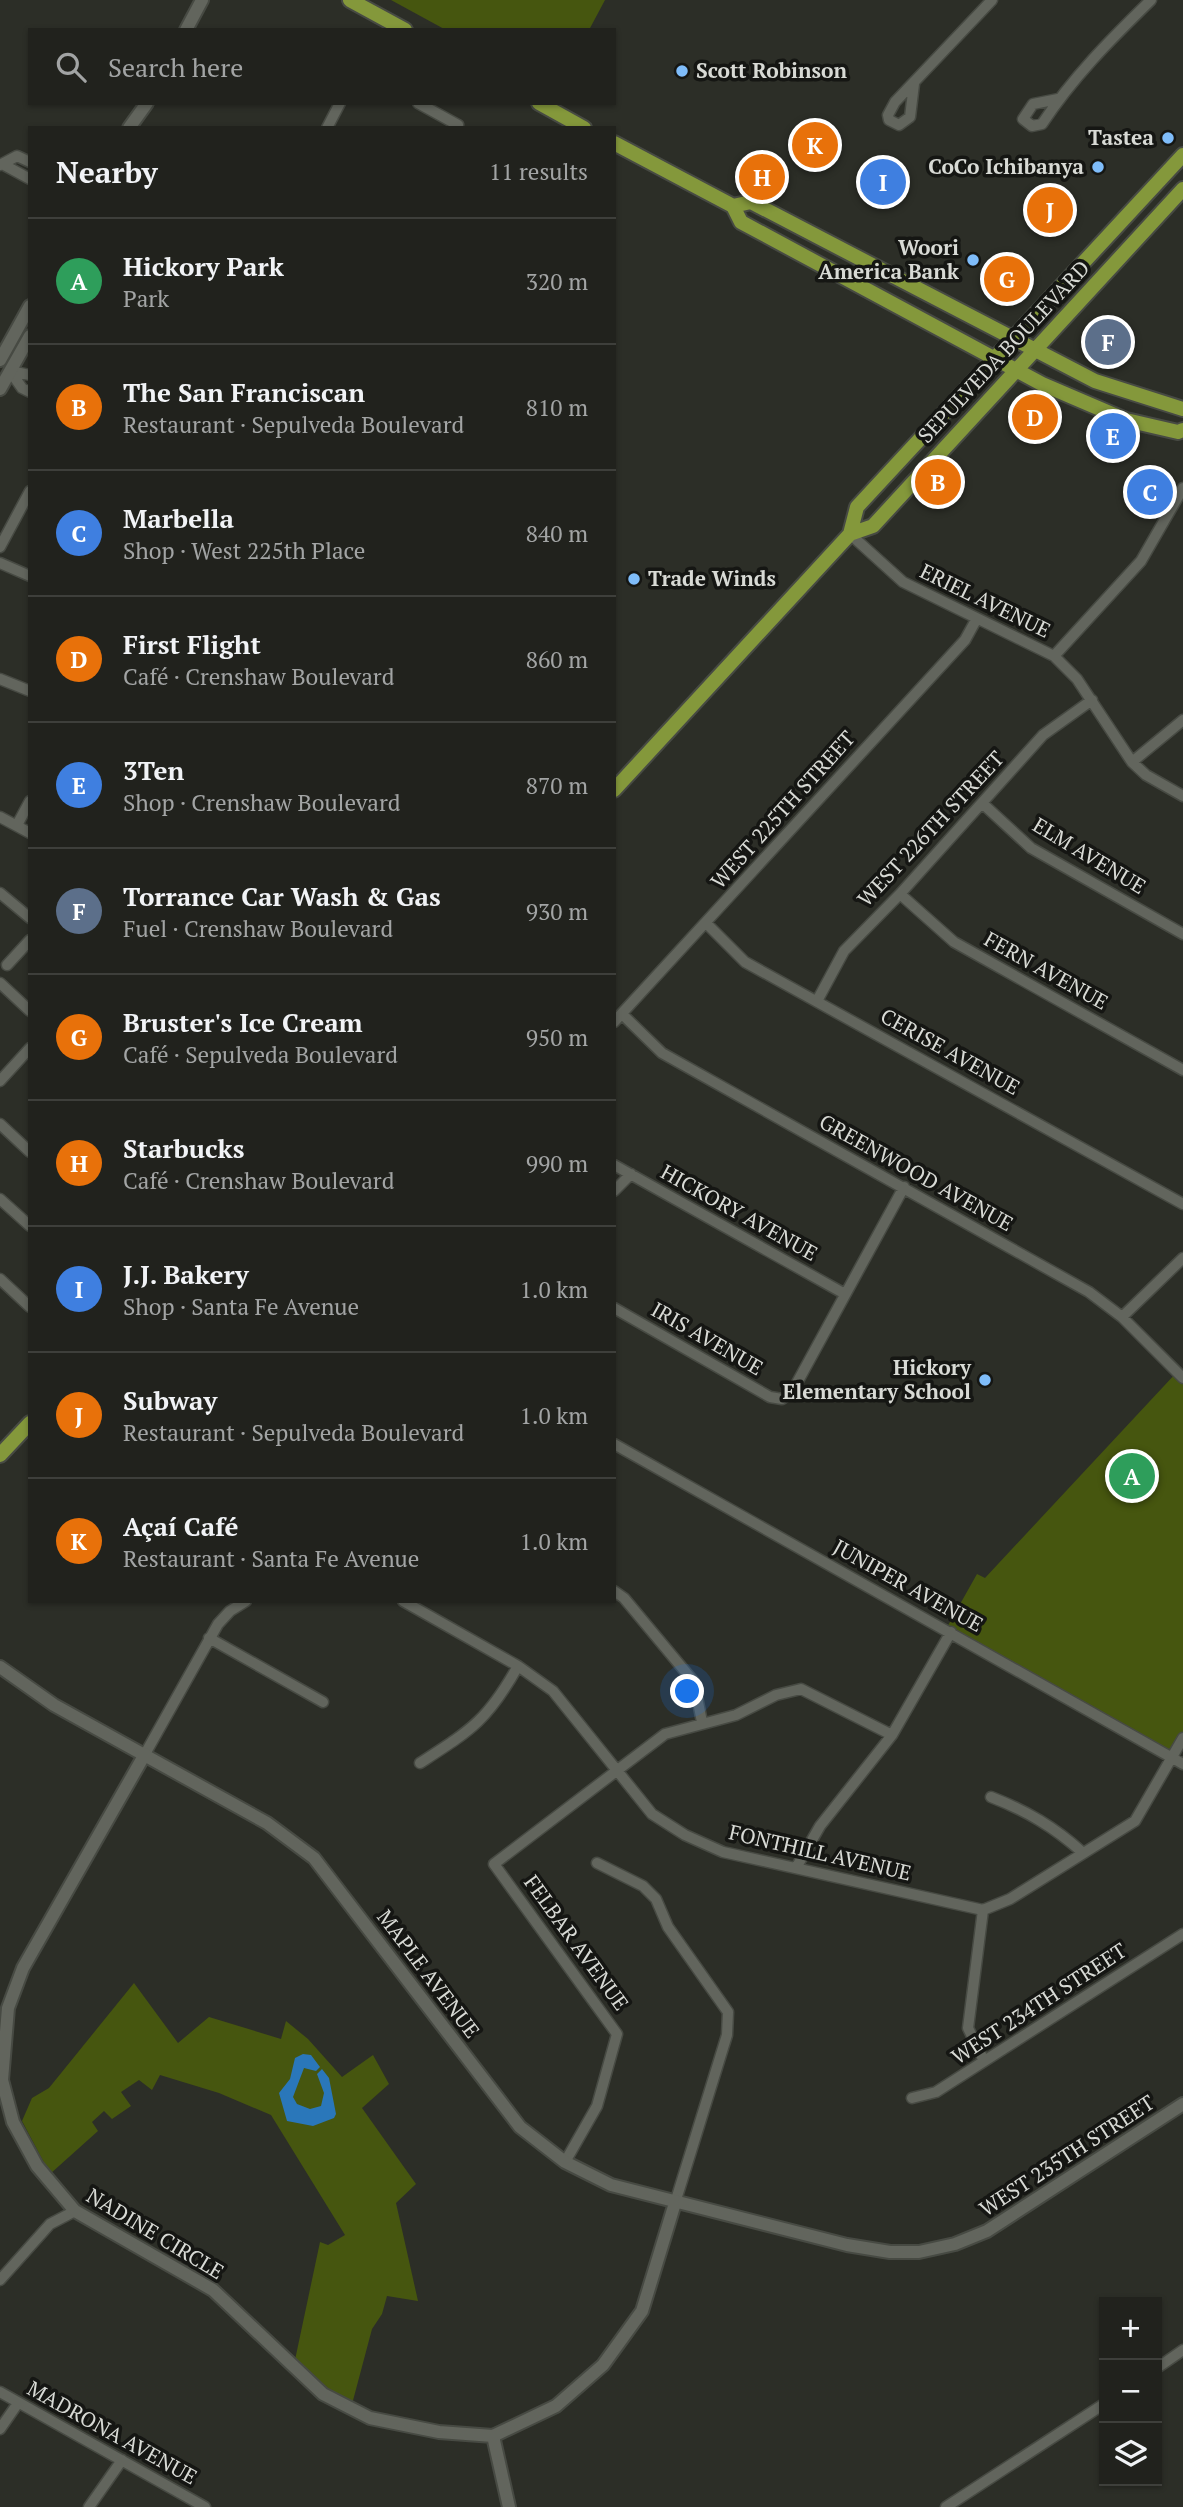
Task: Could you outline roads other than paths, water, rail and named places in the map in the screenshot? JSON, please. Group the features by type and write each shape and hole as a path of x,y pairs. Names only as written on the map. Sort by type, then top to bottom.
{"main road":[{"path":"350,0 401,28"},
{"path":"543,105 580,126"},
{"path":"616,144 733,206 741,222 1017,370 1107,413 1165,429 1183,430"},
{"name":"SEPULVEDA BOULEVARD","path":"616,788 850,534 857,507 1183,155"},
{"name":"SEPULVEDA BOULEVARD","path":"850,534 873,526 1183,188"},
{"path":"733,206 751,202 1095,381 1183,409"},
{"path":"0,1455 28,1425"}],"street":[{"path":"187,28 202,0"},
{"path":"915,84 992,0"},
{"path":"1058,99 1068,84 1143,3"},
{"path":"328,126 339,105"},
{"path":"421,105 457,126"},
{"path":"1,165 17,156 28,161"},
{"path":"1,165 28,178"},
{"path":"28,310 0,360 11,369 22,388 28,391"},
{"path":"0,389 28,339"},
{"path":"11,369 28,374"},
{"path":"1054,656 1141,561 1183,488"},
{"path":"0,547 28,495"},
{"name":"ERIEL AVENUE","path":"850,534 903,582 1054,656 1077,679 1132,762 1146,775 1183,796"},
{"path":"0,563 28,575"},
{"name":"WEST 225TH STREET","path":"618,1018 965,640 976,620"},
{"path":"0,679 28,690"},
{"name":"WEST 226TH STREET","path":"817,1000 844,951 900,894 1043,736 1092,700"},
{"path":"1132,762 1183,720"},
{"name":"ELM AVENUE","path":"982,803 1031,848 1183,933"},
{"path":"17,825 28,805"},
{"path":"0,817 28,832"},
{"name":"FERN AVENUE","path":"900,894 954,942 1183,1070"},
{"path":"1,896 28,916"},
{"name":"CERISE AVENUE","path":"706,923 745,962 1183,1204"},
{"path":"7,965 27,947"},
{"path":"0,983 28,1009"},
{"name":"GREENWOOD AVENUE","path":"618,1018 662,1053 1089,1292 1122,1317 1183,1378"},
{"path":"0,1081 28,1050"},
{"path":"0,1124 28,1150"},
{"name":"HICKORY AVENUE","path":"616,1166 845,1294"},
{"path":"616,1189 631,1174"},
{"path":"845,1294 904,1187"},
{"path":"0,1199 28,1224"},
{"path":"1122,1317 1183,1258"},
{"path":"0,1279 28,1305"},
{"name":"IRIS AVENUE","path":"616,1309 770,1397 782,1399 792,1391 845,1294"},
{"name":"JUNIPER AVENUE","path":"616,1445 1183,1763"},
{"path":"616,1592 624,1598 694,1682 702,1722"},
{"path":"145,1754 209,1638 230,1611 243,1603"},
{"name":"FONTHILL AVENUE","path":"407,1603 518,1666 553,1691 652,1814 685,1835 723,1852 983,1910"},
{"path":"796,1868 820,1826 891,1735 951,1632"},
{"path":"209,1638 323,1702"},
{"path":"419,1763 472,1730 498,1703 518,1666"},
{"name":"MAPLE AVENUE","path":"0,1667 54,1705 267,1822 314,1858 507,2112 527,2134 565,2162 611,2185 847,2245"},
{"path":"618,1769 665,1734 736,1715 776,1695 802,1689 891,1735"},
{"path":"984,2061 968,2028 983,1910 1010,1899 1135,1821 1183,1738"},
{"name":"NADINE CIRCLE","path":"145,1754 23,1968 8,2008 2,2039 2,2080 13,2122 37,2166 75,2211 213,2290 323,2394 370,2418 439,2432 493,2436 556,2406 603,2365 642,2311 675,2203"},
{"name":"FELBAR AVENUE","path":"565,2162 597,2106 617,2034 494,1864 618,1769"},
{"path":"991,1797 1024,1810 1057,1830 1082,1853"},
{"path":"597,1863 642,1886 656,1899 668,1927 728,2012 727,2035 675,2203"},
{"name":"WEST 234TH STREET","path":"912,2098 936,2092 1183,1934"},
{"name":"WEST 235TH STREET","path":"847,2245 890,2252 919,2252 970,2239 1010,2219 1183,2104"},
{"path":"0,2280 50,2224 75,2211"},
{"path":"1162,2365 1183,2350"},
{"name":"MADRONA AVENUE","path":"0,2392 205,2507"},
{"path":"0,2429 18,2403"},
{"path":"946,2507 1099,2407"},
{"path":"493,2436 509,2507"},
{"path":"89,2507 122,2460"}],"water":[{"path":"303,2054 311,2055 320,2067 316,2071 304,2068 293,2097 297,2104 310,2109 321,2106 324,2093 317,2074 322,2069 329,2078 336,2114 334,2118 313,2126 287,2121 279,2093 290,2079 295,2058"}],"place":[{"name":"Scott Robinson","path":"682,71"},
{"name":"Tastea","path":"1168,138"},
{"name":"Açaí Café","path":"815,145"},
{"name":"CoCo Ichibanya","path":"1098,167"},
{"name":"Starbucks","path":"762,177"},
{"name":"J.J. Bakery","path":"883,182"},
{"name":"Subway","path":"1050,210"},
{"name":"Woori America Bank","path":"973,260"},
{"name":"Bruster's Ice Cream","path":"1007,279"},
{"name":"Torrance Car Wash & Gas","path":"1108,342"},
{"name":"First Flight","path":"1035,417"},
{"name":"3Ten","path":"1113,436"},
{"name":"The San Franciscan","path":"938,482"},
{"name":"Marbella","path":"1150,492"},
{"name":"Trade Winds","path":"634,579"},
{"name":"Hickory Elementary School","path":"985,1380"},
{"name":"Hickory Park","path":"1132,1476"}]}
